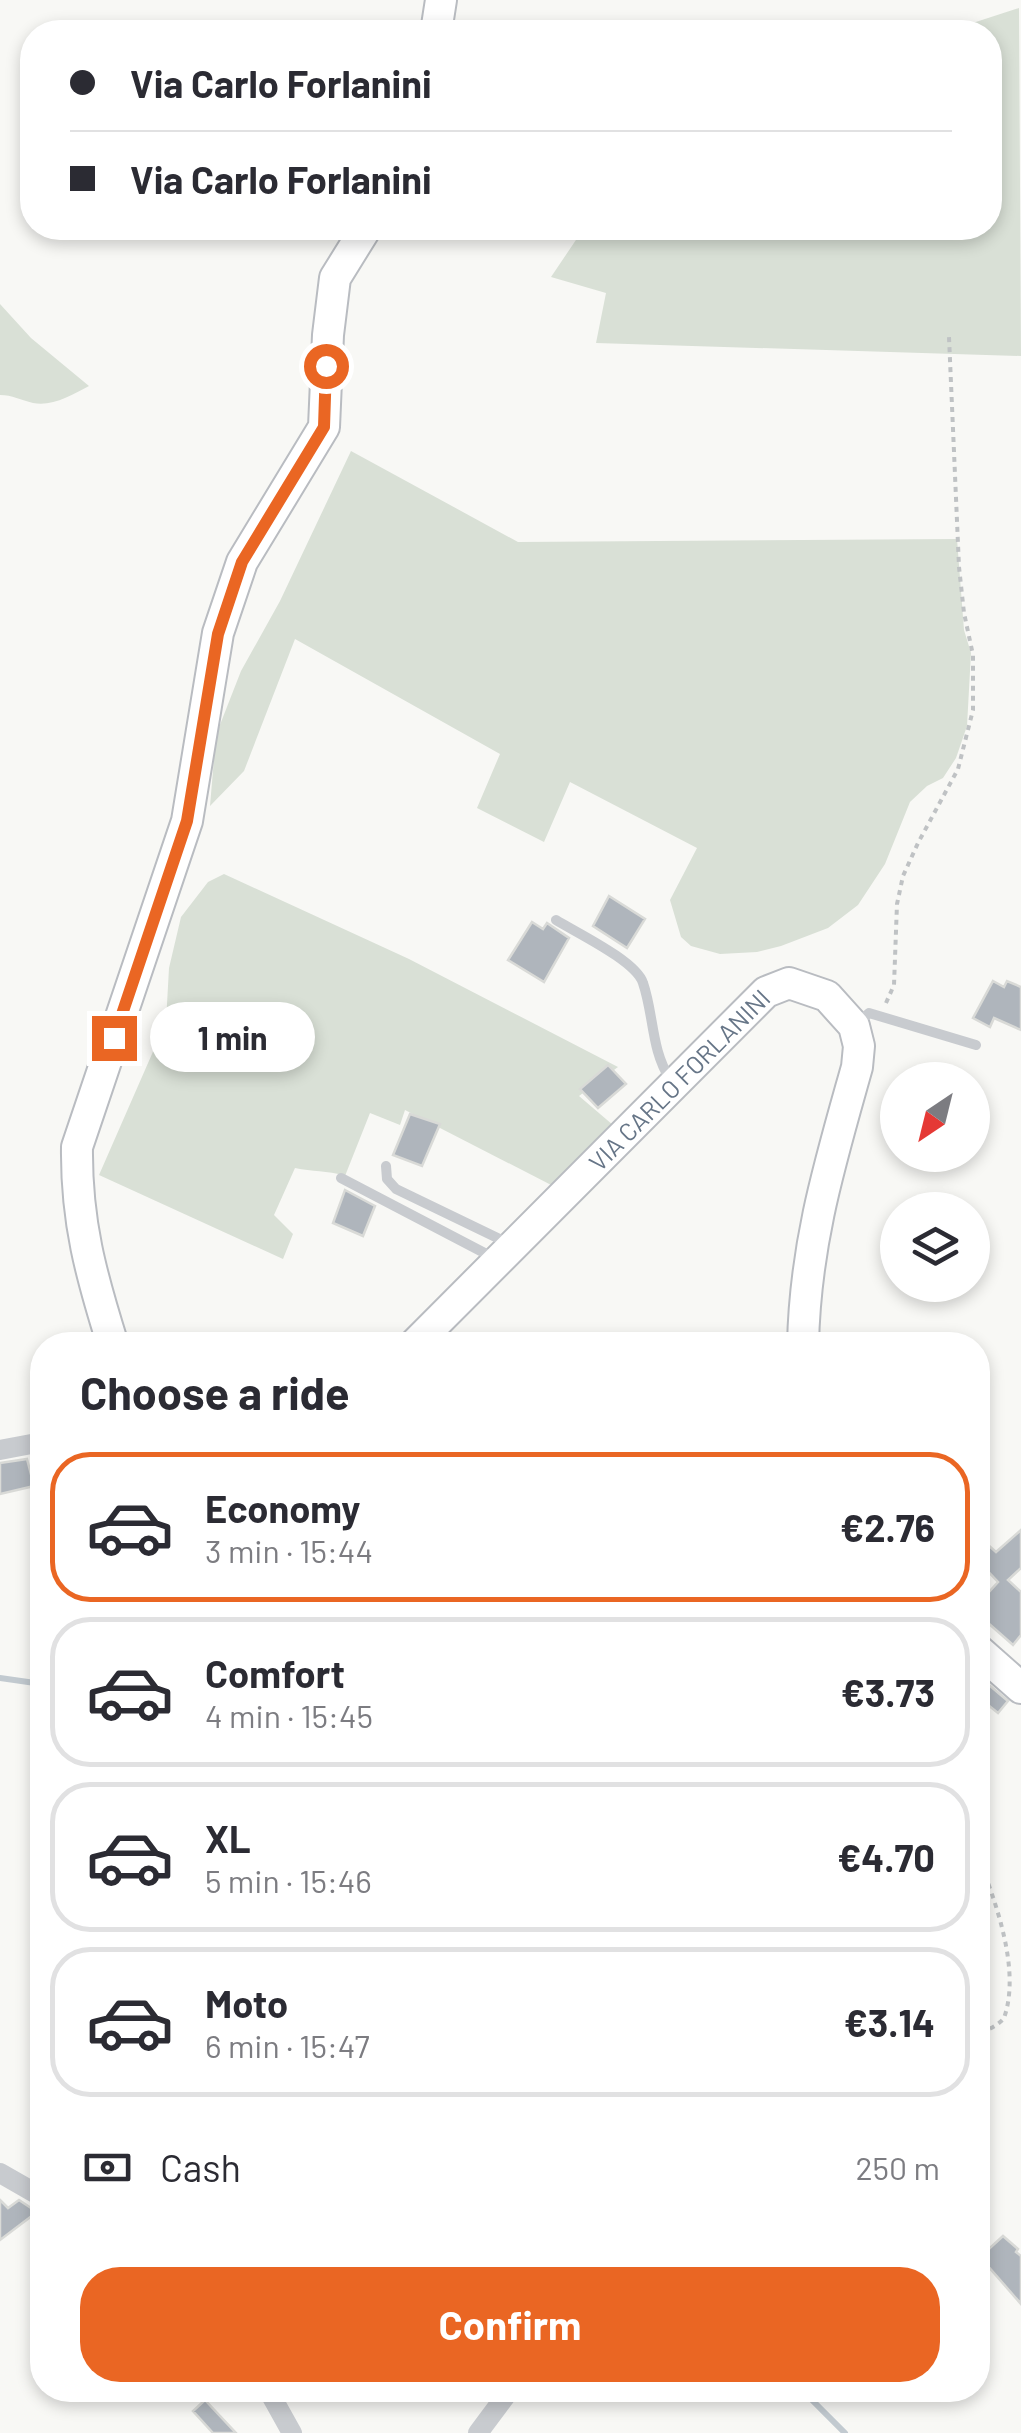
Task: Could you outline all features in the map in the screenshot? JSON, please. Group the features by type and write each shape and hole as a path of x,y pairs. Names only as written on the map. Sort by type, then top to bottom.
{"main road":[{"path":"108,1332 84,1247 76,1195 77,1147 187,821 218,634 242,562 324,427 335,278 359,240"},
{"name":"VIA CARLO FORLANINI","path":"427,1332 766,992 789,983 827,996 867,1021"},
{"path":"803,1332 804,1289 816,1214 867,1021"},
{"path":"990,1661 1021,1688"}],"street":[{"path":"0,1450 30,1444"},
{"path":"0,2173 30,2190"},
{"path":"275,2402 292,2433"},
{"path":"478,2433 501,2402"}],"lane":[{"path":"556,920 627,964 643,980 662,1066 674,1084"},
{"path":"867,1021 976,1045"},
{"path":"386,1166 387,1179 396,1189 504,1252"},
{"path":"341,1178 504,1252"}],"path":[{"path":"867,1021 894,984 897,904 904,876 958,768 973,710 973,655 960,567 949,337"},
{"path":"990,1887 1011,1940"},
{"path":"990,2028 1003,2021 1016,1993 1017,1975"}],"shaded area":[{"path":"1019,8 1021,356 596,343 606,293 551,277 576,240 1002,240 1002,20 982,20"},
{"path":"0,304 31,338 89,386 47,403 0,395"},
{"path":"351,451 518,542 957,539 964,630 971,653 967,726 956,758 943,778 910,802 885,864 858,905 828,928 757,952 720,954 691,946 681,937 670,900 697,848 570,782 544,842 477,808 500,754 295,639 244,771 210,806 216,735 241,671 280,601"},
{"path":"224,874 409,959 618,1067 579,1096 620,1131 557,1188 405,1110 400,1125 370,1113 345,1176 295,1168 274,1215 293,1234 283,1259 99,1175 166,1022 169,968 181,917 208,882"}],"building":[{"path":"609,896 645,919 627,948 593,926"},
{"path":"532,922 543,929 547,923 569,938 544,982 508,960"},
{"path":"993,981 1004,987 1007,981 1021,987 1021,1030 994,1018 990,1027 973,1018"},
{"path":"608,1065 626,1084 598,1108 580,1089"},
{"path":"410,1114 440,1124 422,1166 393,1155"},
{"path":"345,1190 375,1206 363,1236 333,1223"},
{"path":"27,1459 30,1487 0,1494 0,1463"},
{"path":"1021,1530 1021,1568 1008,1580 1021,1592 1021,1635 1013,1645 990,1625 990,1591 998,1582 990,1574 990,1547 996,1552"},
{"path":"990,1686 1008,1701 998,1713 990,1707"},
{"path":"0,2200 8,2208 19,2200 30,2207 30,2217 0,2240"},
{"path":"1003,2236 1018,2249 1021,2304 990,2268 990,2248"},
{"path":"207,2402 236,2433 213,2433 193,2411"}],"waterway":[{"path":"0,1678 30,1682"},
{"path":"814,2402 845,2433"}],"route":[{"path":"114,1038 187,821 218,634 242,562 324,427 326,366"}]}
